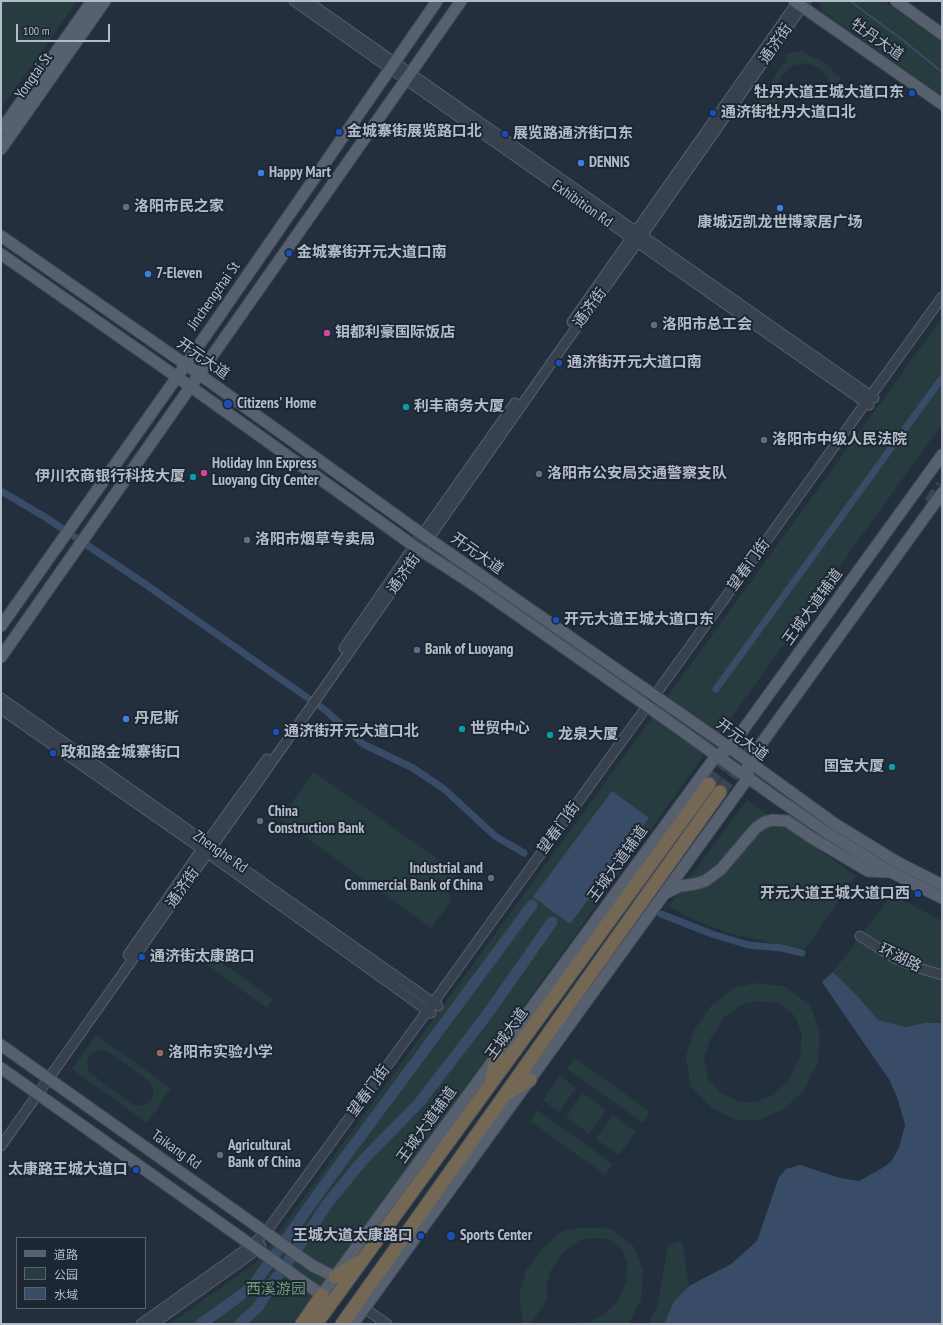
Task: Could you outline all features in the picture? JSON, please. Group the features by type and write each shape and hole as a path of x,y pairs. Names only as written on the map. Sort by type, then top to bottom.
{"highway":[{"name":"王城大道","path":"327,1299 363,1259 709,784"},
{"path":"342,1324 361,1305 379,1272 720,792"},
{"path":"491,1084 497,1055"},
{"path":"505,1095 530,1080"},
{"path":"335,1277 363,1259"},
{"path":"302,1324 327,1299"},
{"path":"316,1324 327,1299"}],"main road":[{"name":"Yongtai St","path":"1,130 92,1"},
{"name":"Yongtai St","path":"1,149 105,1"},
{"name":"Jinchengzhai St","path":"1,626 177,377 437,1"},
{"path":"1,657 461,1"},
{"path":"896,1 942,34"},
{"name":"牡丹大道","path":"800,2 942,104"},
{"name":"开元大道","path":"1,236 200,374 426,537 730,748 835,824 898,863 942,885"},
{"name":"开元大道","path":"1,254 417,548 477,587 829,834 892,872 942,898"},
{"name":"王城大道辅道","path":"298,1324 327,1299 335,1277 716,756 730,748 942,455"},
{"path":"353,1324 361,1305 530,1080 748,778 748,762 942,493"},
{"path":"664,894 680,886 695,884 712,876 721,869 756,828 765,822 773,820 787,821 812,838 868,871 892,872"},
{"name":"Taikang Rd","path":"1,1046 313,1266 335,1277"},
{"path":"1,1068 327,1299"}],"street":[{"name":"Exhibition Rd","path":"294,1 408,76 636,238 870,401"},
{"name":"Exhibition Rd","path":"307,1 392,65"},
{"name":"通济街","path":"1,1137 46,1078 320,689 417,548 566,342 636,238 800,2"},
{"name":"望春门街","path":"141,1324 254,1247 272,1237 433,1008 870,401 942,297"},
{"name":"望春门街","path":"870,401 942,308"},
{"name":"Zhenghe Rd","path":"1,698 207,848 433,1008"},
{"name":"Zhenghe Rd","path":"1,709 207,848"},
{"name":"环湖路","path":"860,936 894,958 915,967 942,975"},
{"name":"通济街","path":"1,1146 35,1093"},
{"name":"望春门街","path":"153,1324 254,1247"},
{"path":"361,1305 387,1324"}],"green space":[{"path":"1,1 77,1 1,109"},
{"path":"819,1 884,1 942,42 942,96 823,12"},
{"path":"801,50 809,56 830,66 834,73 841,78 838,83 841,85 835,94 829,90 832,86 829,84 828,77 819,68 806,63 793,65 781,76 777,89 780,97 769,111 759,103 768,91 776,74 787,59 785,57 787,54 794,52 798,53"},
{"name":"西溪游园","path":"942,318 942,424 340,1262 292,1324 170,1324 258,1261"},
{"path":"314,772 458,873 450,883 448,892 452,900 431,928 280,819"},
{"path":"747,800 856,876 805,949 735,935 694,920 669,906"},
{"path":"892,894 942,921 942,1023 924,1023 906,1027 878,1020 861,1000 833,972"},
{"path":"198,946 273,999 267,1008 192,954"},
{"path":"755,983 784,986 810,1005 820,1031 818,1062 804,1090 783,1110 759,1120 736,1120 712,1108 691,1087 686,1057 694,1030 711,1006 733,988","holes":["757,1001 778,1003 795,1016 802,1034 800,1057 789,1080 773,1095 756,1102 740,1102 722,1094 708,1079 704,1058 711,1038 724,1018 741,1005"]},
{"path":"96,1035 171,1088 147,1123 72,1069","holes":["100,1050 109,1052 151,1083 154,1093 150,1101 141,1106 132,1104 90,1073 87,1060 92,1053"]},
{"path":"575,1058 650,1112 643,1123 567,1069"},
{"path":"560,1076 576,1088 559,1112 543,1100"},
{"path":"583,1093 606,1110 589,1134 566,1117"},
{"path":"537,1110 613,1164 605,1175 530,1121"},
{"path":"613,1115 636,1132 619,1155 596,1139"},
{"path":"583,1227 611,1229 634,1247 643,1271 641,1299 629,1324 580,1324 602,1316 616,1303 626,1283 627,1263 622,1249 608,1239 591,1238 578,1241 564,1252 551,1270 546,1287 548,1299 530,1324 523,1324 519,1296 526,1271 542,1248 563,1231"},
{"path":"682,1241 689,1286 674,1301 664,1324 648,1324 657,1308 668,1245"}],"water":[{"path":"612,791 649,818 570,924 533,897"},
{"path":"833,972 861,1000 878,1020 906,1027 924,1023 942,1023 942,1324 664,1324 674,1301 689,1286 731,1264 757,1241 779,1177 786,1169 800,1165 840,1178 859,1181 891,1162 899,1148 905,1125 897,1097 890,1081 822,982"}],"waterway":[{"path":"850,1 904,41 942,72"},
{"path":"716,689 942,378"},
{"path":"1,491 45,517 145,584 325,710 363,744 413,768 444,789 495,836 524,853"},
{"path":"201,1324 252,1287 326,1183 532,905"},
{"path":"661,914 712,934 748,945 782,948 802,953"},
{"path":"240,1324 259,1306 272,1284 327,1204 364,1159 419,1103 486,1016 552,922"}],"tunnel":[{"path":"930,503 942,485"},
{"path":"709,784 740,741"},
{"path":"720,792 752,749"}],"place":[{"name":"牡丹大道王城大道口东","path":"912,93"},
{"name":"通济街牡丹大道口北","path":"713,113"},
{"name":"金城寨街展览路口北","path":"339,132"},
{"name":"展览路通济街口东","path":"505,134"},
{"name":"DENNIS","path":"581,163"},
{"name":"Happy Mart","path":"261,173"},
{"name":"洛阳市民之家","path":"126,207"},
{"name":"康城迈凯龙世博家居广场","path":"780,208"},
{"name":"金城寨街开元大道口南","path":"289,253"},
{"name":"7-Eleven","path":"148,274"},
{"name":"洛阳市总工会","path":"654,325"},
{"name":"钼都利豪国际饭店","path":"327,333"},
{"name":"通济街开元大道口南","path":"559,363"},
{"name":"Citizens' Home","path":"228,404"},
{"name":"利丰商务大厦","path":"406,407"},
{"name":"洛阳市中级人民法院","path":"764,440"},
{"name":"Holiday Inn Express Luoyang City Center","path":"204,473"},
{"name":"洛阳市公安局交通警察支队","path":"539,474"},
{"name":"伊川农商银行科技大厦","path":"193,477"},
{"name":"洛阳市烟草专卖局","path":"247,540"},
{"name":"开元大道王城大道口东","path":"556,620"},
{"name":"Bank of Luoyang","path":"417,650"},
{"name":"丹尼斯","path":"126,719"},
{"name":"世贸中心","path":"462,729"},
{"name":"通济街开元大道口北","path":"276,732"},
{"name":"龙泉大厦","path":"550,735"},
{"name":"政和路金城寨街口","path":"53,753"},
{"name":"国宝大厦","path":"892,767"},
{"name":"China Construction Bank","path":"260,821"},
{"name":"Industrial and Commercial Bank of China","path":"491,878"},
{"name":"开元大道王城大道口西","path":"918,894"},
{"name":"通济街太康路口","path":"142,957"},
{"name":"洛阳市实验小学","path":"160,1053"},
{"name":"Agricultural Bank of China","path":"220,1155"},
{"name":"太康路王城大道口","path":"136,1170"},
{"name":"王城大道太康路口","path":"421,1236"},
{"name":"Sports Center","path":"451,1236"}]}
